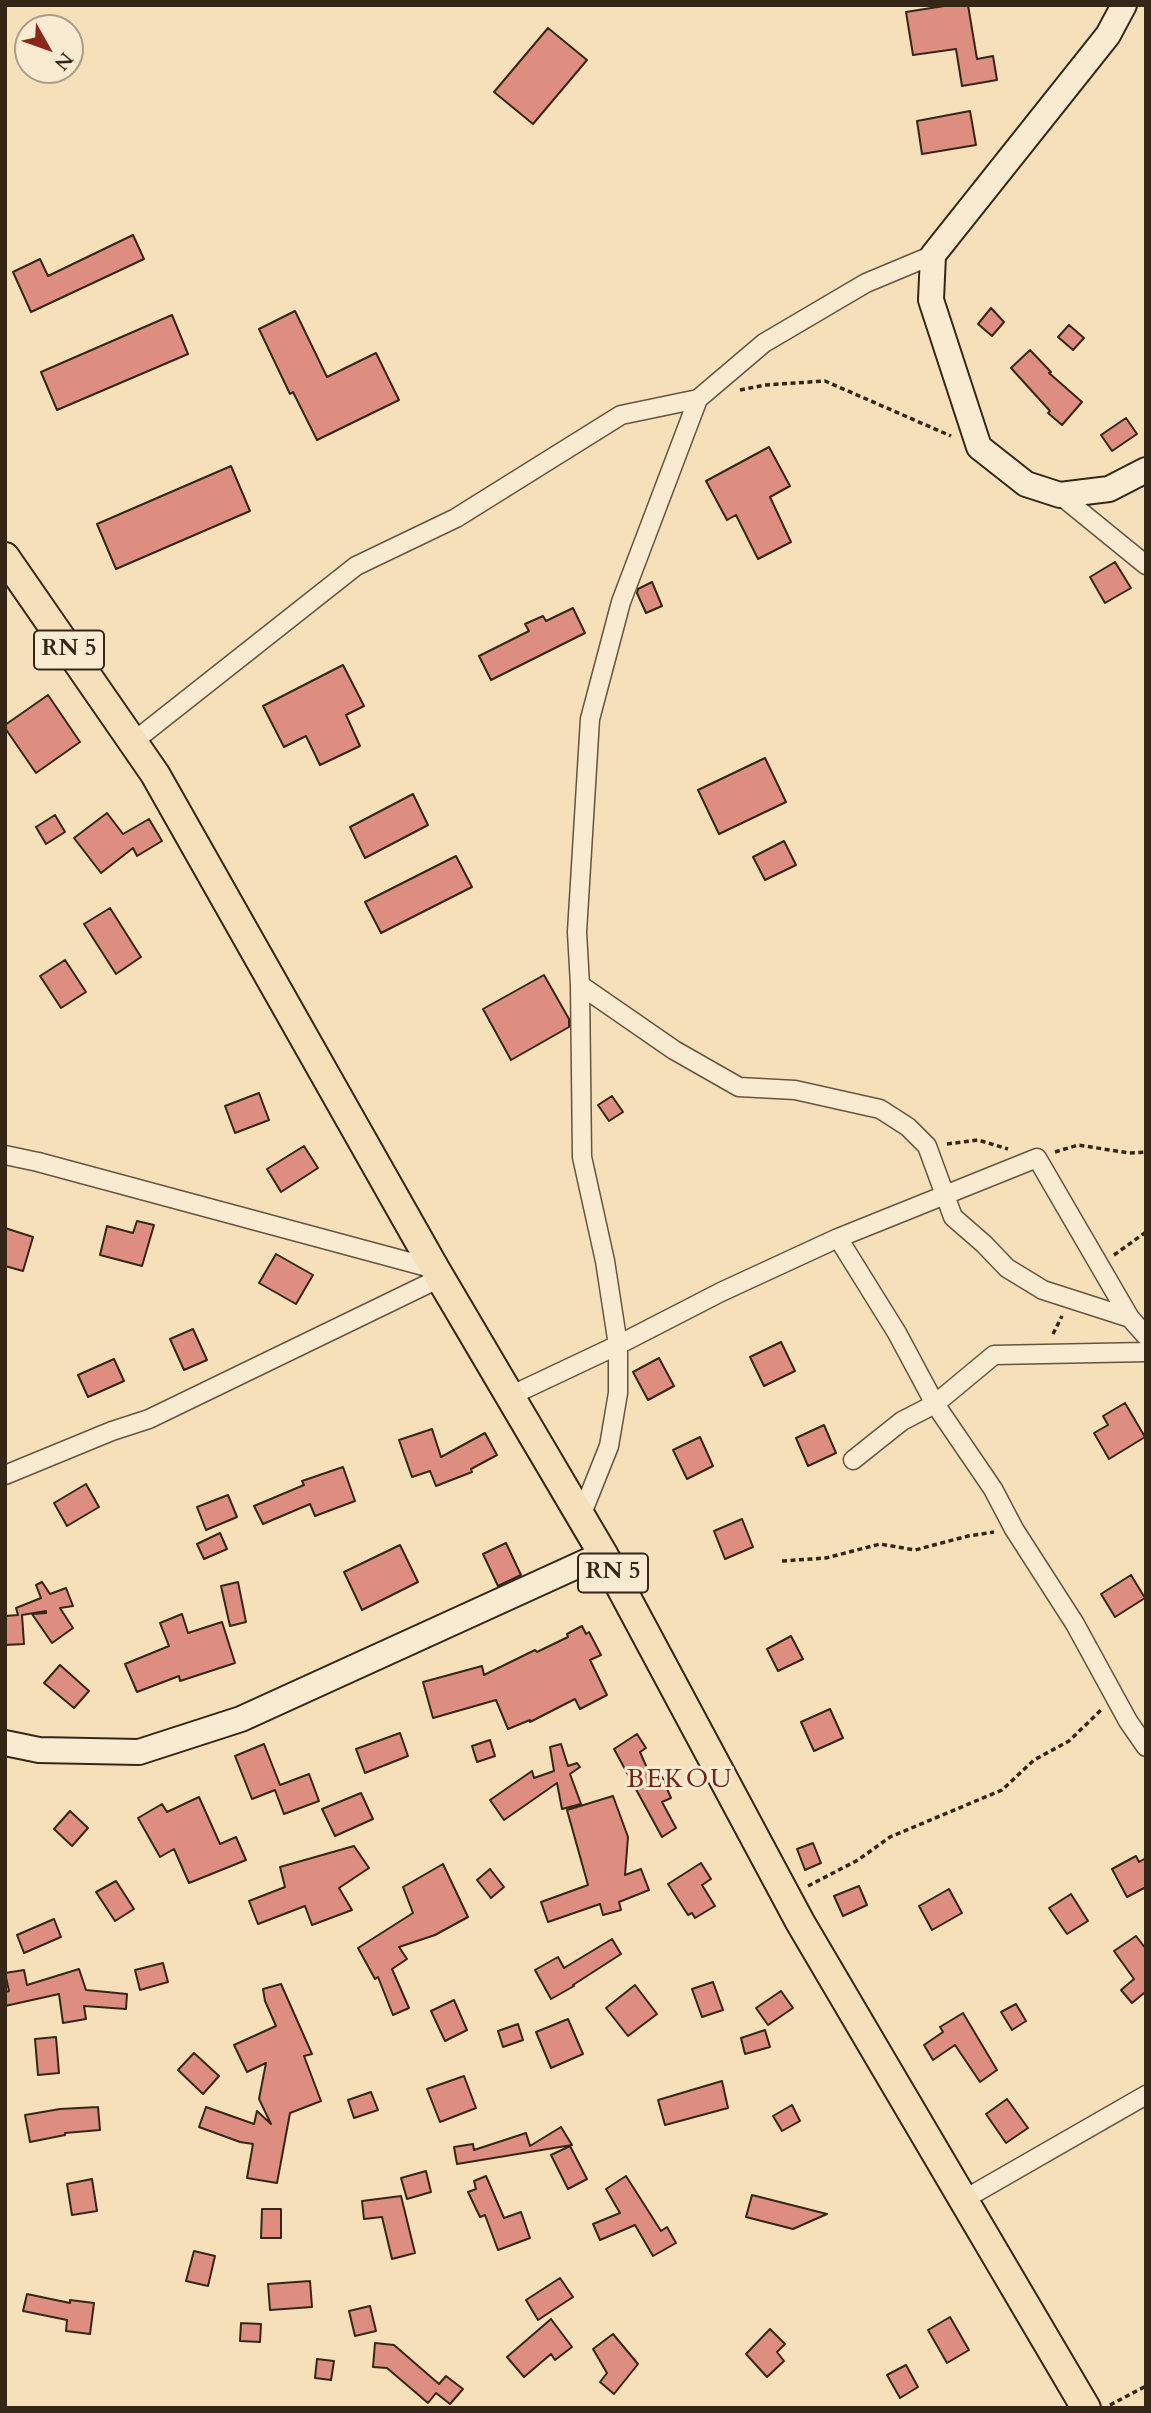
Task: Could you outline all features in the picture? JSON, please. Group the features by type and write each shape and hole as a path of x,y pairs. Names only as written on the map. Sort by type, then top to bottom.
{"main road":[{"name":"RN 5","path":"5,557 155,774 438,1274 603,1554 787,1897 1086,2408"}],"street":[{"path":"133,742 356,566 456,518 621,415 698,399 764,343 866,283 933,255 1108,35 1124,5"},
{"path":"933,255 931,300 979,447 1026,484 1060,495 1146,565"},
{"path":"581,1516 609,1446 618,1393 618,1345 605,1261 582,1157 577,932 590,719 621,602 698,399"},
{"path":"1060,495 1109,489 1146,470"},
{"path":"580,985 674,1051 739,1087 795,1090 880,1109 908,1127 927,1146 953,1217 1006,1268 1043,1290 1130,1318"},
{"path":"5,1155 438,1274"},
{"path":"510,1396 721,1292 838,1238 1037,1158 1130,1318 1146,1336"},
{"path":"838,1238 897,1333 935,1405 993,1489 1146,1747"},
{"path":"5,1475 35,1461 149,1419 438,1274"},
{"path":"853,1460 902,1421 935,1405 994,1355 1146,1352"},
{"path":"5,1743 40,1750 139,1752 152,1748 241,1719 603,1554"},
{"path":"963,2200 1146,2095"}],"path":[{"path":"738,390 765,385 825,381 979,447"},
{"path":"782,1561 826,1558 880,1544 915,1550 968,1536 1014,1528"},
{"path":"787,1897 858,1860 890,1837 1002,1790 1034,1760 1069,1741 1115,1697"},
{"path":"1105,2408 1146,2386"}],"building":[{"path":"968,5 977,59 993,56 997,80 962,86 956,49 913,55 906,12"},
{"path":"548,28 587,60 533,124 494,92"},
{"path":"970,111 976,145 922,154 917,121"},
{"path":"133,235 144,259 31,312 13,272 40,259 48,276"},
{"path":"991,308 1004,322 992,336 978,324"},
{"path":"295,311 327,377 376,353 399,400 317,440 293,392 290,394 259,329"},
{"path":"172,315 188,354 57,410 41,372"},
{"path":"1069,325 1084,338 1073,350 1058,337"},
{"path":"1030,350 1051,372 1049,373 1082,402 1062,425 1048,413 1050,411 1011,368"},
{"path":"1126,418 1137,434 1112,451 1101,435"},
{"path":"769,447 790,486 770,497 791,542 758,559 736,515 727,520 706,481"},
{"path":"231,466 250,511 116,569 97,524"},
{"path":"1115,562 1131,588 1105,603 1090,577"},
{"path":"652,582 662,606 646,613 637,593 638,589"},
{"path":"573,608 585,633 491,680 479,656 529,631 525,624 543,616 546,621"},
{"path":"343,665 364,706 346,715 360,746 320,765 306,736 284,747 263,706"},
{"path":"48,695 80,742 36,773 5,725"},
{"path":"765,758 786,802 719,834 698,790"},
{"path":"413,794 428,825 365,858 350,827"},
{"path":"107,813 123,834 149,819 162,841 137,856 133,848 101,873 74,838"},
{"path":"55,815 65,832 46,844 36,827"},
{"path":"784,841 796,865 765,880 753,857"},
{"path":"456,856 472,887 381,933 365,902"},
{"path":"110,908 141,957 116,974 84,924"},
{"path":"65,960 86,992 61,1008 40,976"},
{"path":"544,975 569,1019 569,1027 511,1060 483,1009"},
{"path":"259,1093 269,1120 235,1133 225,1106"},
{"path":"612,1096 623,1112 609,1121 598,1105"},
{"path":"304,1146 318,1168 281,1192 267,1169"},
{"path":"137,1221 154,1225 142,1266 100,1255 107,1226 133,1233"},
{"path":"5,1228 33,1237 23,1271 5,1266"},
{"path":"276,1254 313,1275 296,1304 259,1283"},
{"path":"193,1329 207,1360 184,1370 170,1339"},
{"path":"781,1342 795,1371 764,1386 750,1357"},
{"path":"659,1358 674,1386 648,1400 633,1372"},
{"path":"114,1359 124,1381 88,1397 78,1375"},
{"path":"1125,1403 1145,1437 1109,1459 1094,1433 1108,1425 1103,1416"},
{"path":"824,1425 836,1453 808,1466 796,1438"},
{"path":"432,1429 441,1457 485,1433 497,1455 471,1469 472,1472 436,1486 430,1471 412,1477 399,1440"},
{"path":"700,1437 713,1466 687,1479 673,1450"},
{"path":"343,1467 355,1501 315,1516 310,1504 263,1524 254,1506 304,1485 302,1481"},
{"path":"86,1484 99,1507 67,1526 54,1503"},
{"path":"228,1495 237,1517 206,1530 197,1507"},
{"path":"742,1519 753,1547 725,1559 714,1531"},
{"path":"220,1533 227,1549 204,1559 197,1544"},
{"path":"506,1543 521,1575 498,1586 483,1554"},
{"path":"400,1545 418,1582 362,1610 344,1572"},
{"path":"1131,1575 1145,1598 1115,1617 1101,1594"},
{"path":"42,1582 50,1594 66,1588 73,1606 60,1608 73,1628 52,1643 32,1614 46,1611 22,1615 24,1644 5,1645 5,1616 18,1615 16,1608 41,1598 36,1585"},
{"path":"238,1582 246,1622 230,1626 221,1586"},
{"path":"182,1614 188,1633 222,1622 235,1663 180,1681 179,1676 137,1692 125,1664 169,1646 160,1623"},
{"path":"582,1626 586,1634 589,1632 601,1655 590,1660 607,1695 580,1709 575,1699 530,1722 508,1729 496,1700 433,1718 423,1682 482,1666 484,1675 568,1637 567,1634"},
{"path":"791,1636 803,1659 778,1671 767,1649"},
{"path":"60,1665 89,1691 74,1708 44,1683"},
{"path":"830,1709 843,1738 814,1751 801,1722"},
{"path":"400,1733 408,1756 365,1773 356,1749"},
{"path":"637,1734 646,1748 640,1752 653,1782 662,1777 671,1798 662,1802 676,1828 662,1837 614,1749"},
{"path":"490,1740 495,1756 477,1762 472,1746"},
{"path":"264,1744 280,1785 309,1774 319,1801 284,1814 275,1790 252,1799 235,1756"},
{"path":"561,1744 568,1766 577,1763 580,1767 570,1774 581,1804 562,1809 557,1783 504,1820 490,1800 532,1771 534,1778 554,1771 550,1747"},
{"path":"361,1793 373,1819 335,1836 322,1809"},
{"path":"613,1796 628,1837 625,1875 641,1869 649,1890 619,1902 621,1910 603,1915 600,1904 548,1922 541,1902 588,1885 567,1810"},
{"path":"199,1797 220,1844 236,1837 246,1860 189,1883 174,1849 160,1857 138,1818 162,1804 167,1812"},
{"path":"70,1811 88,1828 72,1846 54,1829"},
{"path":"813,1843 821,1863 805,1870 797,1849"},
{"path":"354,1846 369,1868 339,1888 352,1910 312,1925 305,1906 258,1924 249,1901 285,1887 280,1867"},
{"path":"1136,1856 1139,1862 1146,1858 1146,1887 1127,1897 1112,1869"},
{"path":"701,1863 711,1879 702,1885 715,1906 695,1918 692,1913 688,1915 668,1884"},
{"path":"443,1864 468,1917 435,1935 399,1947 407,1959 392,1969 409,2008 393,2015 378,1977 375,1979 358,1948 413,1913 403,1887"},
{"path":"490,1869 504,1887 491,1898 477,1880"},
{"path":"116,1881 134,1909 115,1921 96,1892"},
{"path":"859,1886 867,1905 843,1916 834,1896"},
{"path":"949,1889 962,1913 932,1930 919,1906"},
{"path":"1071,1894 1088,1921 1067,1934 1049,1908"},
{"path":"54,1919 61,1937 24,1953 17,1935"},
{"path":"1136,1936 1146,1949 1146,1996 1144,1993 1132,2003 1121,1990 1134,1979 1114,1951"},
{"path":"612,1939 621,1954 551,1999 535,1970 558,1957 564,1968"},
{"path":"163,1963 168,1982 140,1990 135,1970"},
{"path":"79,1969 86,1990 127,1994 126,2009 84,2006 86,2019 63,2023 59,1994 5,2006 5,1992 9,1991 5,1973 24,1970 27,1985"},
{"path":"713,1982 723,2010 702,2017 692,1989"},
{"path":"281,1984 312,2054 304,2056 321,2101 290,2113 277,2183 247,2178 253,2144 199,2127 206,2107 254,2124 257,2111 271,2124 259,2099 266,2063 247,2072 234,2045 276,2026 263,1989"},
{"path":"635,1985 657,2014 628,2036 606,2008"},
{"path":"781,1991 793,2008 768,2025 756,2008"},
{"path":"454,2000 467,2030 445,2041 431,2011"},
{"path":"1016,2004 1026,2021 1012,2030 1001,2012"},
{"path":"963,2013 997,2070 980,2082 955,2045 933,2060 924,2045 943,2032 940,2027"},
{"path":"568,2019 583,2054 551,2068 536,2032"},
{"path":"518,2024 523,2040 503,2047 498,2031"},
{"path":"765,2030 770,2047 745,2054 741,2038"},
{"path":"56,2037 59,2073 38,2075 35,2039"},
{"path":"194,2053 219,2076 203,2094 178,2070"},
{"path":"464,2076 476,2108 440,2122 427,2089"},
{"path":"722,2081 728,2108 665,2125 658,2100"},
{"path":"371,2092 378,2110 354,2118 348,2100"},
{"path":"1007,2099 1028,2128 1006,2143 986,2114"},
{"path":"792,2105 800,2121 782,2131 773,2116"},
{"path":"98,2107 100,2130 65,2133 30,2142 25,2115 60,2109"},
{"path":"561,2127 572,2145 457,2164 454,2147 473,2144 474,2150 526,2133 530,2146"},
{"path":"570,2146 587,2179 568,2189 551,2155"},
{"path":"426,2171 431,2192 407,2199 401,2178"},
{"path":"486,2176 504,2218 521,2212 530,2238 498,2250 485,2215 480,2217 468,2192 476,2189 474,2181"},
{"path":"626,2176 661,2231 667,2227 676,2243 653,2256 635,2225 600,2240 593,2224 620,2213 606,2189"},
{"path":"92,2179 97,2211 72,2215 67,2184"},
{"path":"752,2195 827,2214 793,2229 746,2217"},
{"path":"401,2196 415,2253 392,2259 382,2217 364,2219 362,2201"},
{"path":"262,2209 281,2209 281,2238 261,2238"},
{"path":"194,2251 215,2256 208,2286 186,2281"},
{"path":"560,2278 573,2297 538,2320 526,2300"},
{"path":"310,2281 312,2307 270,2310 268,2284"},
{"path":"27,2294 70,2303 70,2300 94,2303 90,2334 66,2331 67,2320 23,2311"},
{"path":"370,2306 376,2331 355,2336 349,2311"},
{"path":"950,2317 969,2350 947,2363 928,2330"},
{"path":"551,2319 572,2347 555,2360 551,2354 524,2377 507,2357"},
{"path":"241,2323 261,2324 260,2342 240,2341"},
{"path":"770,2329 785,2344 777,2352 784,2361 767,2377 746,2354"},
{"path":"613,2334 638,2364 614,2394 600,2382 607,2373 593,2349"},
{"path":"375,2343 394,2345 439,2384 446,2376 463,2389 450,2404 436,2393 428,2403 387,2368 373,2367"},
{"path":"317,2359 334,2361 331,2380 315,2378"},
{"path":"906,2365 918,2387 900,2398 887,2375"}],"district":[{"name":"BEKOU","path":"680,1781"}]}
